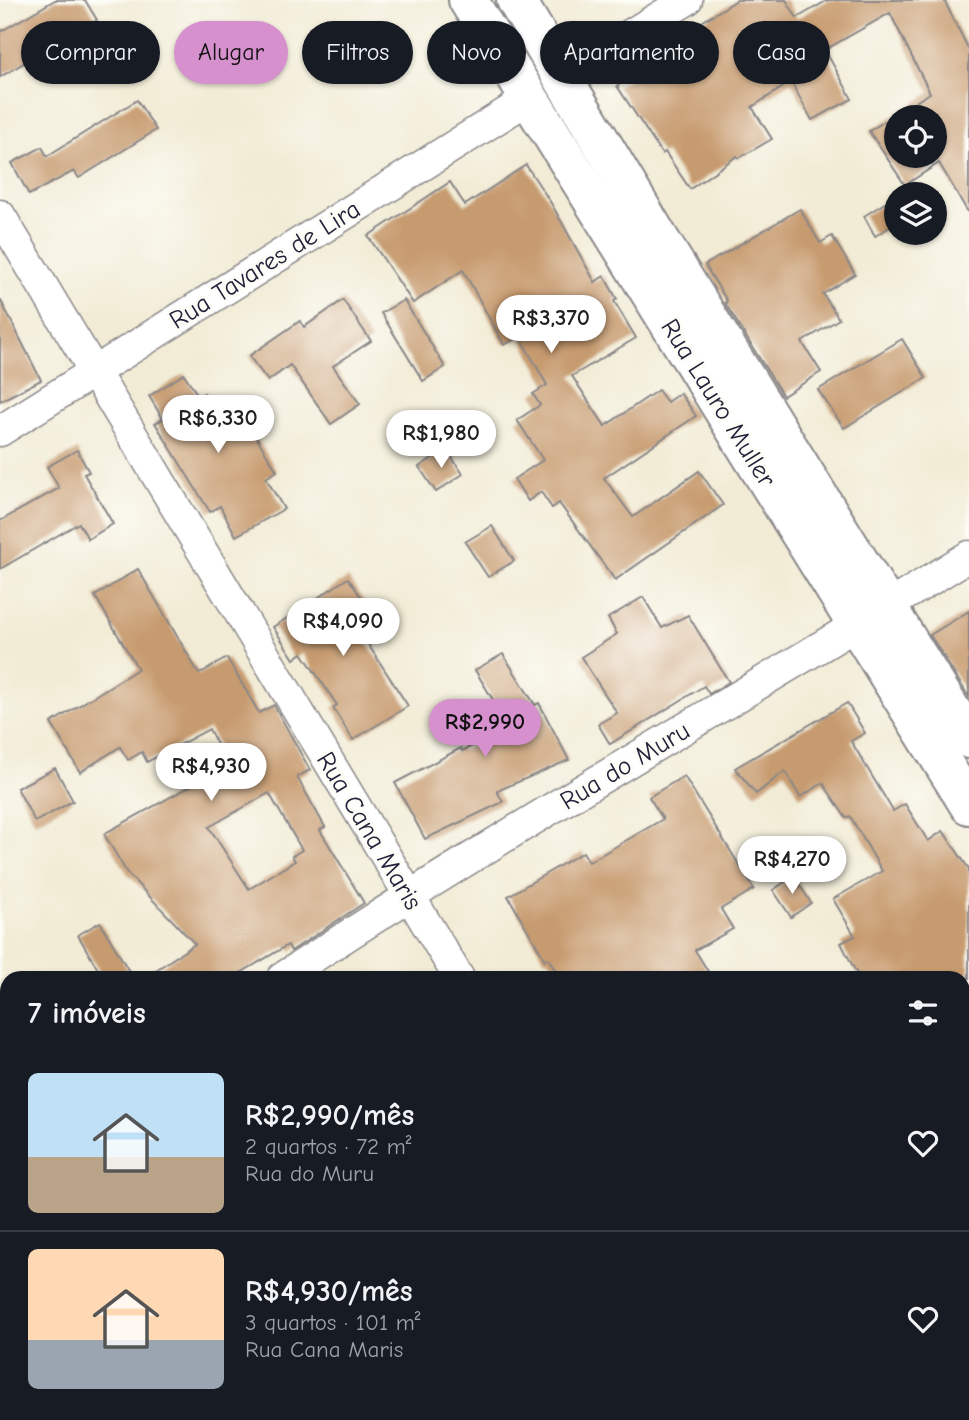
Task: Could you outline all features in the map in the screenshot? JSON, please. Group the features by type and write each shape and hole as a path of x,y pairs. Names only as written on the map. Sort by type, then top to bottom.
{"street":[{"name":"Rua Lauro Muller","path":"468,0 873,617 969,739"},
{"name":"Rua Lauro Muller","path":"516,0 540,40"},
{"path":"652,21 687,0"},
{"name":"Rua Lauro Muller","path":"567,84 873,617 969,805"},
{"name":"Rua Tavares de Lira","path":"0,431 530,98"},
{"name":"Rua Cana Maris","path":"0,215 454,971"},
{"name":"Rua do Muru","path":"293,971 407,896 873,617 969,556"}],"building":[{"path":"55,0 85,0 97,20 21,21 21,65 0,77 0,32"},
{"path":"737,0 786,0 797,18 828,0 944,0 969,50 969,214 942,168 947,168 947,105 911,105 930,93 890,13 830,47 830,21 733,21 733,84 788,84 752,107 772,139 739,158 737,156 690,189 665,152 662,154 617,86 719,84 719,21 703,21"},
{"path":"830,59 852,99 812,120 792,84 830,84"},
{"path":"137,100 156,130 79,178 74,171 29,195 12,163 42,147 47,156"},
{"path":"884,122 884,154 869,131"},
{"path":"526,165 551,203 595,282 604,276 617,299 614,301 636,338 572,376 605,426 658,390 667,402 680,393 696,416 604,478 633,517 699,471 723,505 615,580 559,503 552,508 541,492 528,501 514,479 543,460 517,420 540,405 533,394 547,385 520,337 504,345 463,270 413,303 368,236 450,182 465,205"},
{"path":"894,168 931,168 910,182 903,182"},
{"path":"884,204 884,230 875,236 864,216"},
{"path":"800,209 820,243 832,236 855,274 823,294 839,319 802,342 821,372 783,396 725,303 727,301 705,265"},
{"path":"0,299 41,380 0,401"},
{"path":"343,300 371,341 333,366 360,404 331,424 290,365 268,381 249,356 300,321 304,327"},
{"path":"404,300 445,367 423,381 381,313"},
{"path":"902,339 926,378 844,428 818,390"},
{"path":"184,374 199,397 204,393 219,417 237,406 277,471 266,478 284,509 236,536 220,506 210,512 155,423 163,419 149,396"},
{"path":"446,449 463,474 436,492 419,467"},
{"path":"77,450 89,472 84,474 113,524 88,539 79,523 0,569 0,521 59,488 47,467"},
{"path":"492,526 514,561 488,577 465,542"},
{"path":"138,569 199,674 227,658 259,713 274,705 310,770 297,777 325,827 320,830 364,903 291,951 288,945 244,971 154,971 195,944 127,873 104,834 228,765 209,729 147,762 142,752 128,760 120,747 80,772 51,723 138,669 95,596","holes":["269,793 302,850 292,856 295,861 249,889 209,827"]},
{"path":"348,578 370,610 353,621 408,706 353,740 333,708 337,705 302,653 294,659 273,627"},
{"path":"643,597 662,628 688,615 729,682 709,694 704,686 610,744 598,724 617,713 581,657 617,634 608,618"},
{"path":"969,611 969,697 930,635"},
{"path":"503,654 535,705 539,703 569,760 497,791 503,802 425,839 395,783 461,748 462,751 510,728 475,670"},
{"path":"847,703 865,733 851,741 893,811 905,804 928,841 943,831 969,869 969,971 855,971 841,943 855,936 833,899 882,871 850,816 846,818 823,783 800,797 785,771 756,794 735,768"},
{"path":"55,768 73,801 35,822 17,788"},
{"path":"684,776 754,889 721,909 733,929 695,950 708,971 556,971 548,958 545,960 508,896 583,852 589,862 663,819 649,797"},
{"path":"794,876 811,903 791,917 773,890"},
{"path":"100,922 129,971 99,971 78,935"}]}
